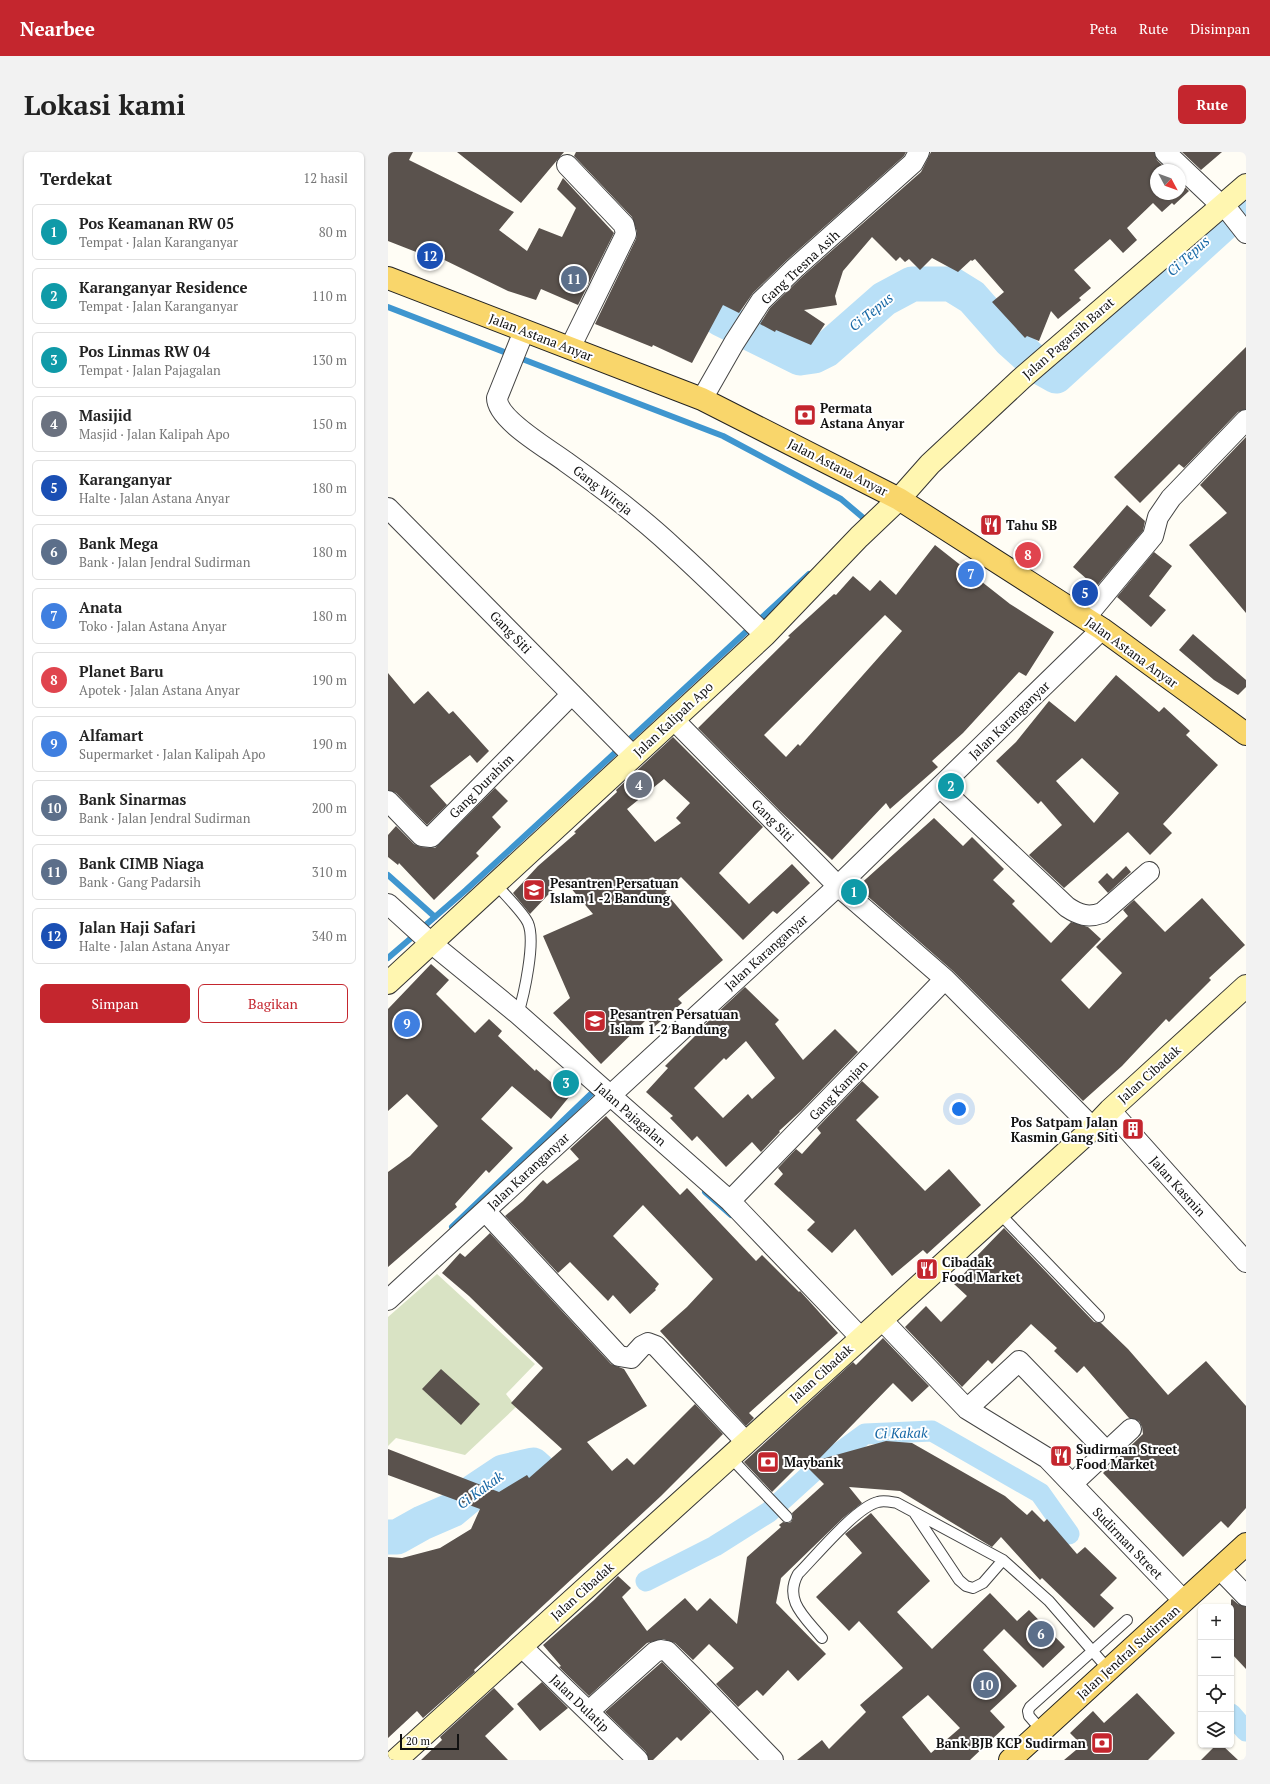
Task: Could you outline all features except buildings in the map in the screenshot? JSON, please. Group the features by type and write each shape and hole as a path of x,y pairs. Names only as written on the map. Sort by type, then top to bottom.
{"main road":[{"name":"Jalan Astana Anyar","path":"388,278 702,399 899,499 1093,623 1246,734"},
{"name":"Jalan Jendral Sudirman","path":"1010,1760 1246,1544"}],"street":[{"name":"Gang Tresna Asih","path":"702,399 734,343 761,301 795,268 913,163 919,152"},
{"path":"1165,152 1231,215"},
{"path":"567,165 624,225 626,229 626,234 570,348"},
{"name":"Jalan Pagarsih Barat","path":"899,499 930,464 1047,354 1231,215 1246,185"},
{"name":"Gang Wireja","path":"524,331 496,398 501,411 517,426 607,491 662,538 765,635"},
{"name":"Jalan Karanganyar","path":"388,1300 609,1095 838,886 940,787 1093,623 1153,536 1158,517 1171,498 1246,420"},
{"name":"Jalan Kalipah Apo","path":"388,983 765,635 859,537 899,499"},
{"name":"Gang Siti","path":"388,508 633,756"},
{"name":"Gang Durahim","path":"388,801 422,836 431,837 572,694"},
{"name":"Gang Siti","path":"673,719 838,886 945,979 1093,1128"},
{"path":"940,787 1067,907 1076,913 1086,916 1094,916 1102,912 1149,872"},
{"name":"Jalan Pajagalan","path":"388,904 431,943 518,1014 730,1201 861,1338"},
{"name":"Gang Kamjan","path":"730,1201 945,979"},
{"name":"Jalan Cibadak","path":"396,1760 1093,1128 1110,1110 1246,986"},
{"name":"Jalan Kasmin","path":"1110,1110 1243,1252"},
{"path":"485,1211 619,1356 631,1358 642,1346 648,1343 656,1346 746,1442"},
{"name":"Sudirman Street","path":"881,1320 967,1409 1047,1458 1184,1601"},
{"path":"967,1409 1019,1360 1107,1452"},
{"path":"1072,1484 1131,1429"},
{"path":"1219,1568 1246,1596"},
{"name":"Jalan Dulatip","path":"522,1646 590,1711 638,1760"},
{"path":"590,1711 655,1652 661,1650 667,1651 773,1760"}],"lane":[{"path":"495,883 528,923 531,935 524,994 518,1014"},
{"path":"999,1213 1099,1317"},
{"path":"730,1457 787,1517"},
{"path":"822,1638 798,1608 792,1593 793,1584 798,1574 818,1549 857,1514 877,1502 897,1503 1003,1560 1050,1601 1109,1670"},
{"path":"913,1512 959,1580 966,1586 973,1588 983,1583 1003,1560"},
{"path":"1042,1731 1029,1716 1028,1711 1030,1707 1127,1620"}],"green space":[{"path":"437,1274 535,1364 506,1394 516,1407 465,1455 396,1438 388,1446 388,1317"}],"waterway":[{"name":"Ci Tepus","path":"684,284 684,292 721,319 800,358 814,356 826,350 884,299 912,284 951,284 972,297 1010,340 1040,367 1056,376 1246,203"},
{"path":"388,307 512,355"},
{"path":"517,357 723,436 841,499 867,521"},
{"path":"758,621 809,574"},
{"path":"630,739 750,628"},
{"path":"421,929 466,890 618,750"},
{"path":"388,875 435,917"},
{"path":"388,958 417,933"},
{"path":"452,1227 594,1091"},
{"path":"705,1192 731,1215"},
{"name":"Ci Kakak","path":"646,1581 715,1546 769,1512 813,1472 865,1434 932,1431 1040,1493 1069,1534"},
{"name":"Ci Kakak","path":"388,1537 397,1537 422,1523 452,1510 476,1490 503,1472 533,1465 574,1502"},
{"name":"Ci Kakak","path":"1234,1717 1246,1731"}],"place":[{"name":"Jalan Haji Safari","path":"430,256"},
{"name":"Bank CIMB Niaga","path":"574,279"},
{"name":"Permata Astana Anyar","path":"805,415"},
{"name":"Tahu SB","path":"991,525"},
{"name":"Planet Baru","path":"1028,555"},
{"name":"Anata","path":"971,574"},
{"name":"Karanganyar","path":"1085,593"},
{"name":"Masijid","path":"639,785"},
{"name":"Karanganyar Residence","path":"951,786"},
{"name":"Pesantren Persatuan Islam 1 -2 Bandung","path":"534,890"},
{"name":"Pos Keamanan RW 05","path":"854,892"},
{"name":"Pesantren Persatuan Islam 1-2 Bandung","path":"595,1021"},
{"name":"Alfamart","path":"407,1024"},
{"name":"Pos Linmas RW 04","path":"566,1083"},
{"name":"Pos Satpam Jalan Kasmin Gang Siti","path":"1133,1129"},
{"name":"Cibadak Food Market","path":"927,1269"},
{"name":"Sudirman Street Food Market","path":"1061,1456"},
{"name":"Maybank","path":"768,1462"},
{"name":"Bank Mega","path":"1041,1634"},
{"name":"Bank Sinarmas","path":"986,1685"},
{"name":"Bank BJB KCP Sudirman","path":"1102,1743"}]}
